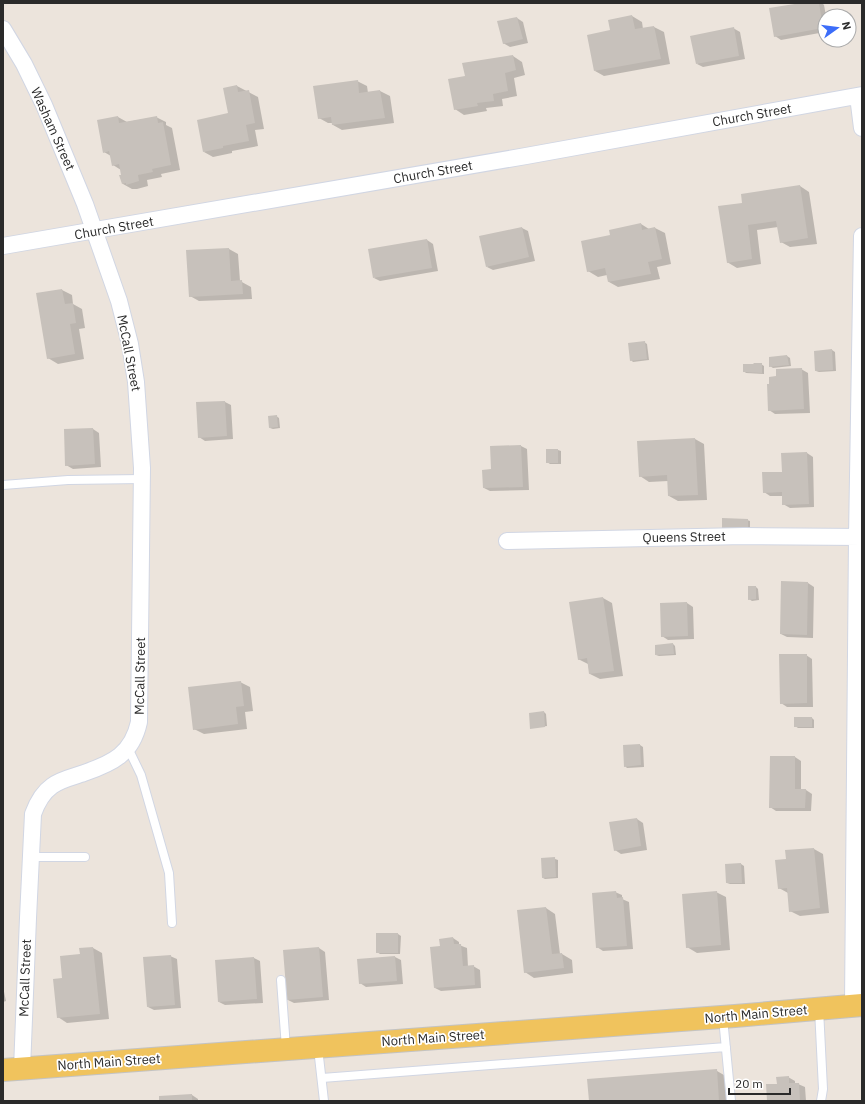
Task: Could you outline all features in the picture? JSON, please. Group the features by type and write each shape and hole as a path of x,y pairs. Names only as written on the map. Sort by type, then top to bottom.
{"main road":[{"name":"North Main Street","path":"13,1069 723,1017 858,1005"}],"street":[{"name":"Washam Street","path":"3,30 24,64 44,105 86,204 95,231"},
{"name":"Church Street","path":"3,246 526,156 860,95"},
{"path":"860,95 862,128"},
{"name":"McCall Street","path":"13,1069 31,857 33,814 37,803 51,786 62,780 85,773 118,758 128,748 136,734 139,722 142,479 136,382 130,344 118,301 95,231"},
{"path":"858,1005 862,236"},
{"name":"Queens Street","path":"507,541 744,536 860,537"}],"lane":[{"path":"3,485 68,480 142,479"},
{"path":"128,748 141,775 169,872 172,923"},
{"path":"31,857 85,857"},
{"path":"281,980 286,1049"},
{"path":"819,1008 822,1089 821,1101"},
{"path":"723,1017 731,1101"},
{"path":"318,1047 324,1101"},
{"path":"322,1078 726,1047"}],"building":[{"path":"801,3 819,3 820,8 817,8 817,29 774,37 769,8"},
{"path":"632,15 635,29 654,26 661,59 594,71 587,35 610,30 608,20"},
{"path":"517,17 523,39 503,44 497,21"},
{"path":"734,27 739,56 696,64 690,36"},
{"path":"513,55 516,70 505,73 508,91 493,94 494,101 477,103 478,106 454,110 448,79 465,76 462,63"},
{"path":"358,80 359,93 380,90 385,118 332,125 331,117 318,119 313,86"},
{"path":"237,85 238,92 249,90 255,123 246,125 249,141 203,152 197,120 228,113 223,88"},
{"path":"118,116 119,123 157,116 158,123 163,122 171,165 152,169 153,172 138,175 139,181 126,185 126,183 122,184 119,175 121,175 119,164 112,166 109,151 103,153 97,120"},
{"path":"800,185 808,238 780,243 776,221 748,225 752,259 727,263 718,206 742,203 741,194"},
{"path":"641,223 642,230 655,227 662,259 648,262 651,274 608,282 605,268 587,272 581,241 610,235 609,230"},
{"path":"522,227 529,257 486,267 479,236"},
{"path":"427,239 432,268 373,278 368,249"},
{"path":"229,248 231,281 242,280 243,294 189,297 186,250"},
{"path":"62,289 65,304 73,303 76,323 70,324 75,354 47,359 36,293"},
{"path":"645,341 647,359 630,361 628,343"},
{"path":"832,349 833,370 815,371 814,351"},
{"path":"787,355 789,365 769,367 769,357"},
{"path":"753,363 762,363 762,373 743,372 743,364 754,364"},
{"path":"802,368 804,409 768,411 767,384 769,384 769,377 776,376 776,369"},
{"path":"225,401 227,436 198,438 196,402"},
{"path":"277,415 278,427 269,428 268,416"},
{"path":"93,428 95,464 65,466 64,429"},
{"path":"695,438 698,495 668,496 667,475 639,477 637,441"},
{"path":"521,445 523,487 483,488 482,470 491,469 490,446"},
{"path":"546,449 558,449 558,463 546,463"},
{"path":"807,452 809,504 782,505 782,492 763,493 762,472 782,472 781,453"},
{"path":"722,518 748,519 748,529 722,528"},
{"path":"781,581 808,582 807,635 780,634"},
{"path":"748,586 756,586 756,599 748,600"},
{"path":"603,597 614,671 589,674 587,658 578,660 569,602"},
{"path":"687,602 688,636 661,637 660,603"},
{"path":"673,643 674,654 655,655 655,645"},
{"path":"779,654 807,654 807,703 780,704"},
{"path":"241,681 244,706 236,707 238,724 193,730 188,687"},
{"path":"544,711 545,727 530,729 529,713"},
{"path":"794,717 812,717 812,727 794,727"},
{"path":"640,744 641,765 624,767 623,745"},
{"path":"770,756 795,756 795,789 806,789 805,808 769,808"},
{"path":"637,818 641,846 614,851 609,822"},
{"path":"814,848 820,908 789,912 787,888 778,889 775,860 786,859 785,850"},
{"path":"555,857 556,877 542,878 541,858"},
{"path":"741,863 742,883 726,883 725,864"},
{"path":"616,891 617,898 623,897 627,946 596,948 592,893"},
{"path":"717,891 721,945 686,948 682,894"},
{"path":"546,907 552,954 562,953 564,968 524,973 517,910"},
{"path":"376,933 398,933 398,953 376,953"},
{"path":"453,937 454,944 461,944 463,966 474,965 475,985 434,988 430,947 440,946 439,939"},
{"path":"93,947 100,1014 57,1018 53,979 62,978 60,956 80,954 79,948"},
{"path":"319,947 323,997 287,1000 283,950"},
{"path":"171,955 175,1005 147,1007 143,957"},
{"path":"395,956 397,981 359,984 357,959"},
{"path":"254,957 257,999 218,1002 215,960"},
{"path":"717,1069 719,1101 589,1101 587,1079"},
{"path":"789,1076 789,1083 799,1083 800,1101 767,1101 766,1084 777,1084 776,1077"},
{"path":"192,1094 192,1101 159,1101 159,1096"}]}
